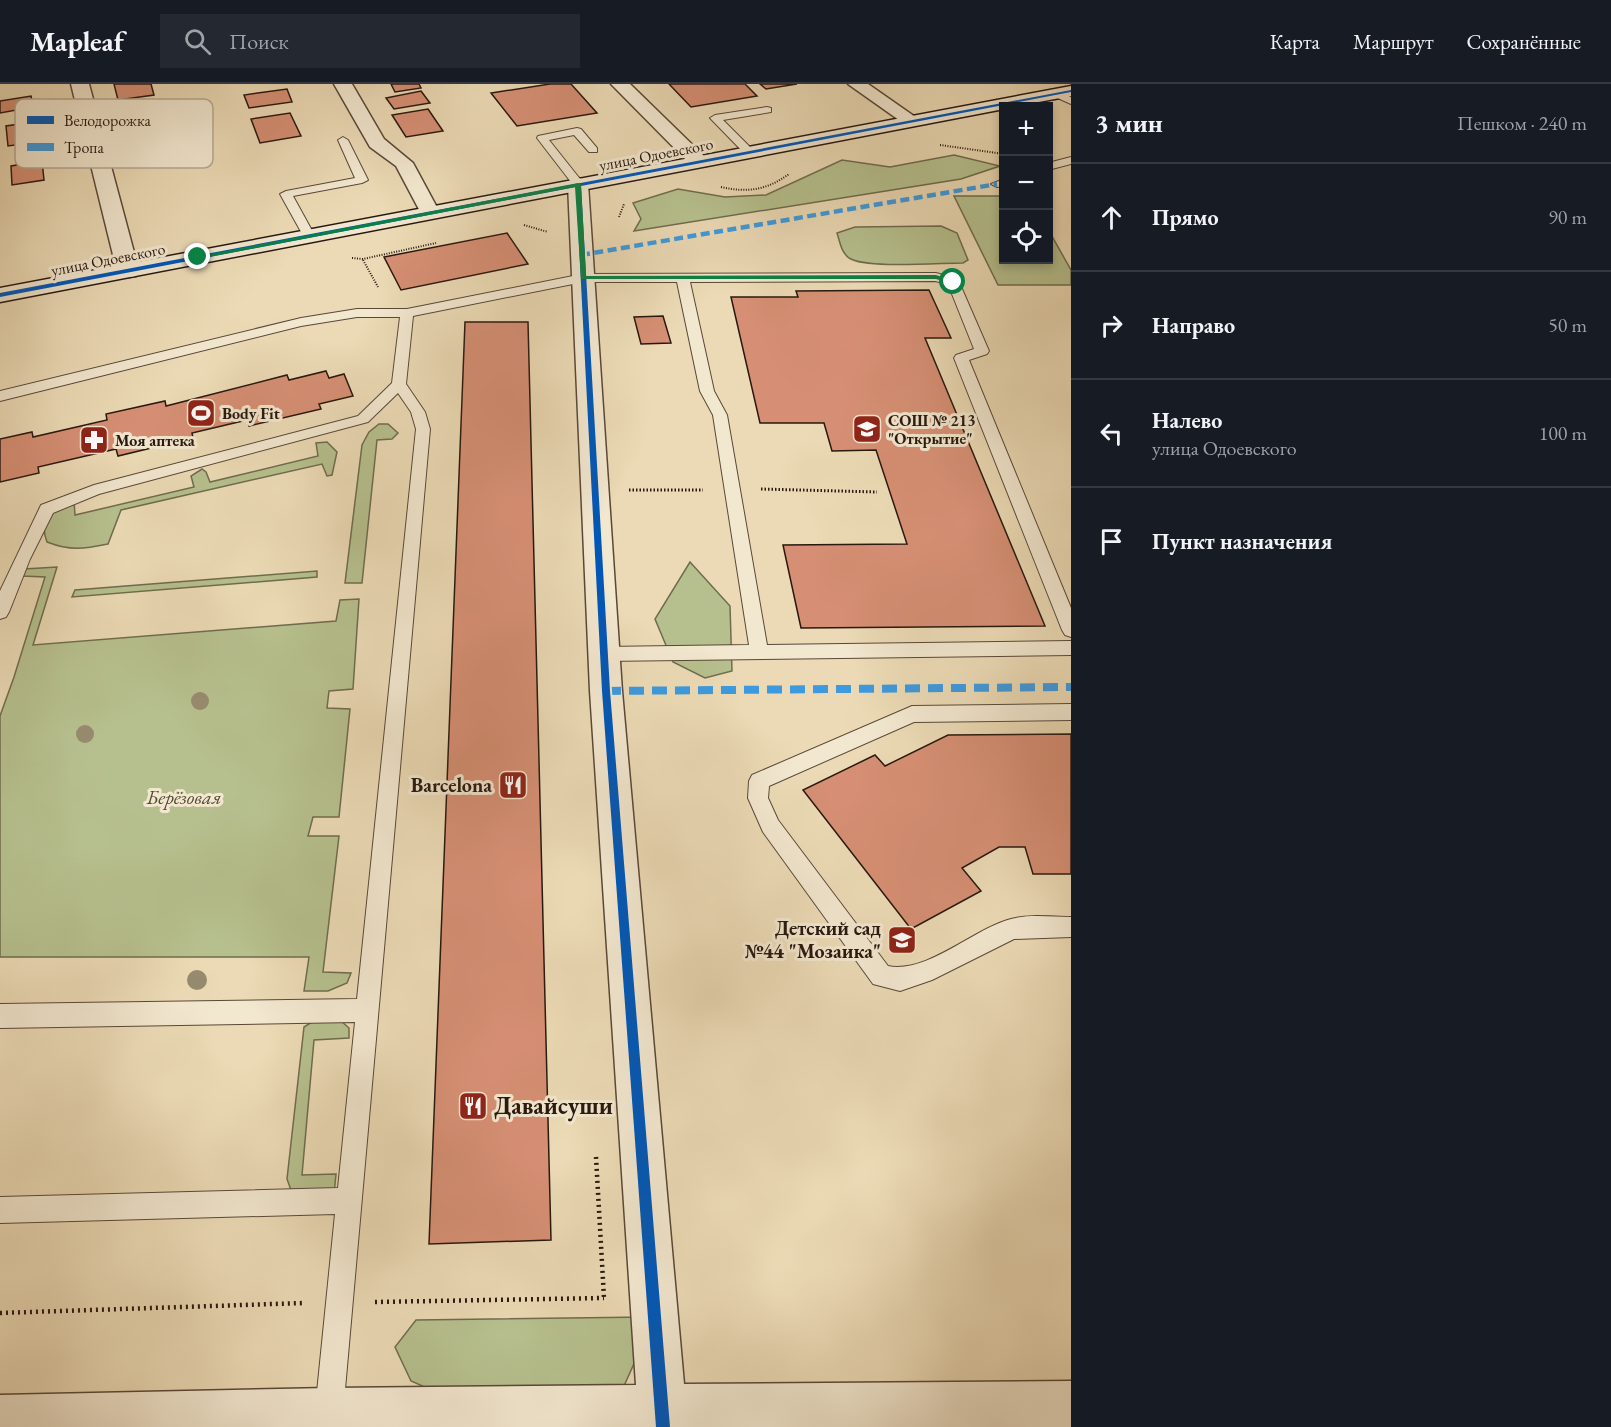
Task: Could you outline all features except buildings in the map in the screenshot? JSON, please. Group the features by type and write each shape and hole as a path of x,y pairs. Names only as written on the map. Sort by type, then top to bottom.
{"street":[{"path":"80,84 84,99"},
{"path":"343,84 377,143 404,163 430,213"},
{"path":"620,84 699,162"},
{"path":"857,84 912,121"},
{"name":"улица Одоевского","path":"0,295 912,121 1066,95"},
{"path":"102,168 128,271"},
{"path":"578,184 603,654 662,1418"},
{"path":"0,1419 329,1412 662,1418 1071,1406"}],"lane":[{"path":"749,152 715,118 767,110"},
{"path":"578,184 542,138 577,131 593,150"},
{"path":"309,236 286,194 362,180 342,140"},
{"path":"1053,165 1071,160"},
{"path":"0,396 301,322 357,313 407,313 583,278 936,277 953,282 982,351 961,358 1071,630"},
{"path":"683,278 707,392 720,415 759,652"},
{"path":"0,612 47,508 94,490 363,419 399,384 407,313"},
{"path":"329,1412 423,429 418,412 399,384"},
{"path":"603,654 1071,648"},
{"path":"1071,712 912,714 759,780 758,798 770,825 881,976 900,980 924,972 1012,929 1071,927"},
{"path":"0,1016 367,1010"},
{"path":"0,1210 349,1202"}],"path":[{"path":"940,144 999,153"}],"green space":[{"path":"954,155 999,166 961,179 634,231 641,219 633,203 678,189 725,197 766,195 842,160 890,167"},
{"path":"954,196 999,196 999,264 1053,264 1053,238 1071,270 1071,285 998,285"},
{"path":"941,226 957,233 968,260 963,263 903,265 858,261 849,258 844,253 837,233 855,227"},
{"path":"379,424 388,424 398,433 392,439 377,440 362,583 345,583 362,445 369,432"},
{"path":"327,442 337,452 332,475 327,476 322,464 121,510 108,544 77,548 47,542 44,526 46,520 54,511 74,501 75,515 194,487 191,476 202,469 206,472 210,482 318,456 316,443"},
{"path":"690,562 730,606 732,671 705,678 673,662 655,619"},
{"name":"Берёзовая","path":"57,567 33,645 336,621 340,600 359,599 353,689 329,691 327,708 350,709 339,817 313,817 308,836 339,836 323,972 351,973 347,983 328,991 304,991 309,957 0,957 0,716 45,577 22,576 24,569"},
{"path":"317,571 317,577 72,597 75,590"},
{"path":"315,1020 341,1021 349,1028 349,1038 314,1040 302,1175 336,1174 334,1194 292,1193 287,1179 304,1027"},
{"path":"646,1317 637,1357 619,1397 445,1396 411,1381 395,1347 416,1320"}],"marked path":[{"path":"581,255 997,184"},
{"path":"606,691 1071,687"}],"cycle path":[{"path":"0,295 1071,91"},
{"path":"578,184 606,691 663,1427"}],"place":[{"name":"Body Fit","path":"201,413"},
{"name":"СОШ № 213 \"Открытие\"","path":"867,429"},
{"name":"Моя аптека","path":"94,440"},
{"name":"Barcelona","path":"513,785"},
{"name":"Детский сад №44 \"Мозаика\"","path":"902,940"},
{"name":"Давайсуши","path":"473,1106"}],"route":[{"path":"198,257 578,184 583,278 936,277 953,282"}]}
